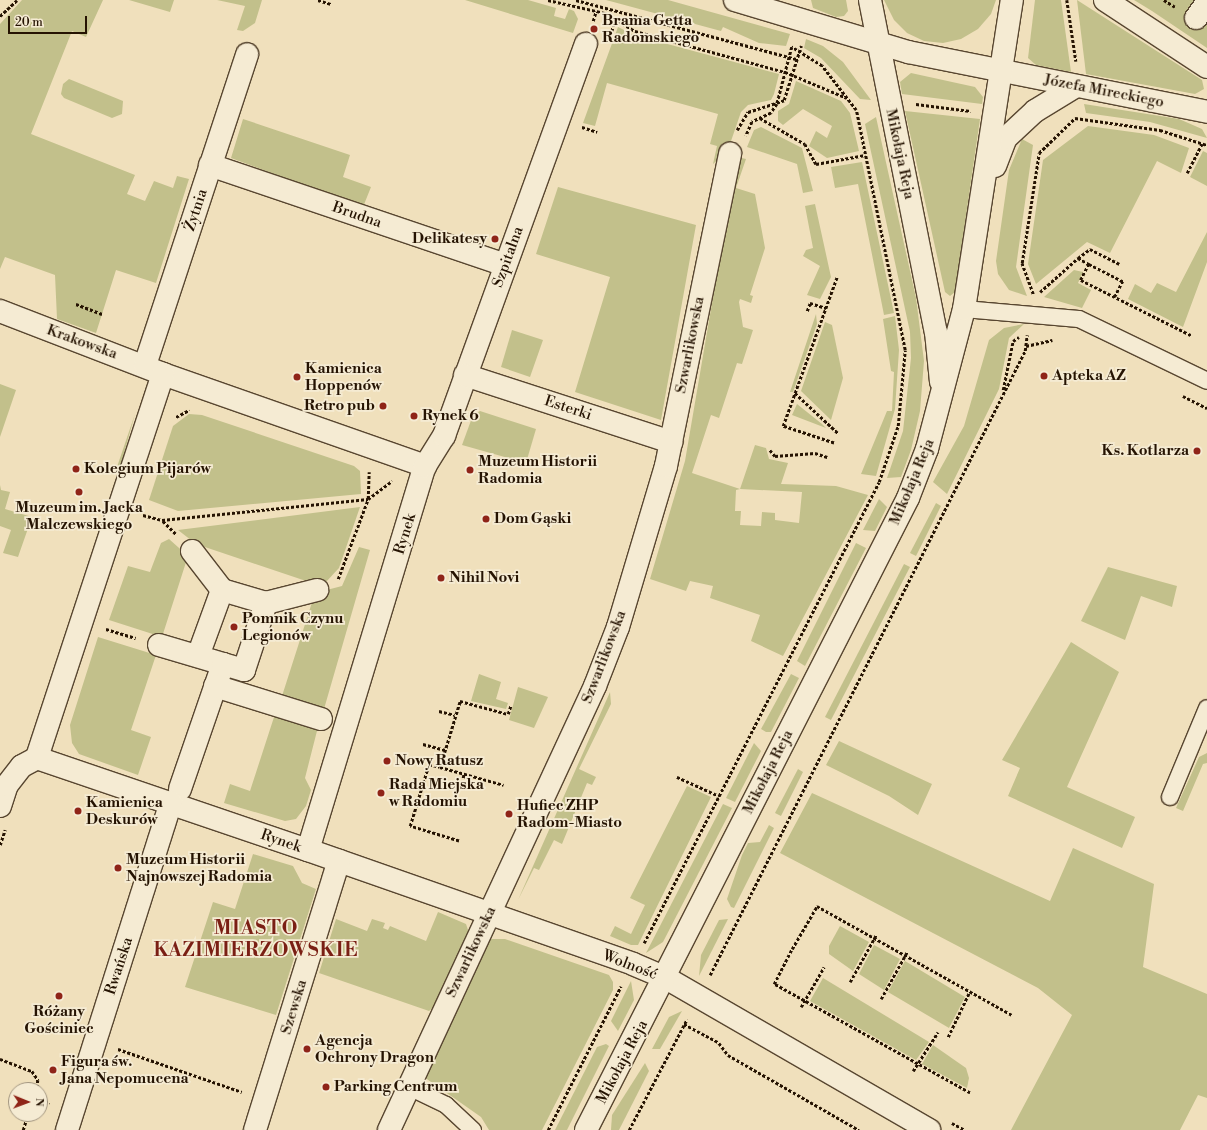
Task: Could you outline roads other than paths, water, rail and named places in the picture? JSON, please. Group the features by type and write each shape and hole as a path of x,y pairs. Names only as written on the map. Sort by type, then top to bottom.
{"street":[{"name":"Józefa Mireckiego","path":"735,0 876,41 1000,72 1207,112"},
{"name":"Mikołaja Reja","path":"870,0 876,41 936,332 939,410"},
{"name":"Mikołaja Reja","path":"586,1130 666,978 908,498 939,410 964,309 1012,0"},
{"path":"1106,0 1207,67"},
{"name":"Szpitalna","path":"425,466 444,436 586,44"},
{"name":"Żytnia","path":"154,370 210,165 247,54"},
{"path":"979,213 1006,138 1036,111 1076,86"},
{"name":"Szwarlikowska","path":"389,1130 488,913 595,686 618,627 672,442 730,153"},
{"name":"Brudna","path":"210,165 505,265"},
{"name":"Krakowska","path":"0,311 154,370"},
{"path":"4,815 7,785 18,770 38,758 154,370 425,466"},
{"name":"Esterki","path":"465,375 672,442"},
{"name":"Rynek","path":"38,758 176,796 308,850 425,466"},
{"path":"192,551 222,590 266,603 317,590"},
{"path":"198,656 222,590"},
{"path":"159,645 244,670 266,603"},
{"name":"Rwańska","path":"67,1130 176,796 223,664"},
{"path":"215,686 321,719"},
{"name":"Wolność","path":"308,850 633,964 666,978 929,1130"},
{"name":"Szewska","path":"255,1130 339,861"}],"lane":[{"path":"964,309 1030,313 1079,319 1207,381"},
{"path":"1170,797 1201,740 1207,708"},
{"path":"409,1087 451,1108 473,1130"}],"place":[{"name":"Brama Getta Radomskiego","path":"594,29"},
{"name":"Delikatesy","path":"495,239"},
{"name":"Apteka AZ","path":"1044,376"},
{"name":"Kamienica Hoppenów","path":"297,377"},
{"name":"Retro pub","path":"383,406"},
{"name":"Rynek 6","path":"414,416"},
{"name":"Ks. Kotlarza","path":"1197,451"},
{"name":"Kolegium Pijarów","path":"76,469"},
{"name":"Muzeum Historii Radomia","path":"470,470"},
{"name":"Muzeum im. Jacka Malczewskiego","path":"79,492"},
{"name":"Dom Gąski","path":"486,519"},
{"name":"Nihil Novi","path":"441,578"},
{"name":"Pomnik Czynu Legionów","path":"234,627"},
{"name":"Nowy Ratusz","path":"387,761"},
{"name":"Rada Miejska w Radomiu","path":"381,793"},
{"name":"Kamienica Deskurów","path":"78,811"},
{"name":"Hufiec ZHP Radom-Miasto","path":"509,814"},
{"name":"Muzeum Historii Najnowszej Radomia","path":"118,868"},
{"name":"Różany Gościniec","path":"59,996"},
{"name":"Agencja Ochrony Dragon","path":"307,1049"},
{"name":"Figura św. Jana Nepomucena","path":"53,1070"},
{"name":"Parking Centrum","path":"326,1087"}],"district":[{"name":"MIASTO KAZIMIERZOWSKIE","path":"256,940"}]}
